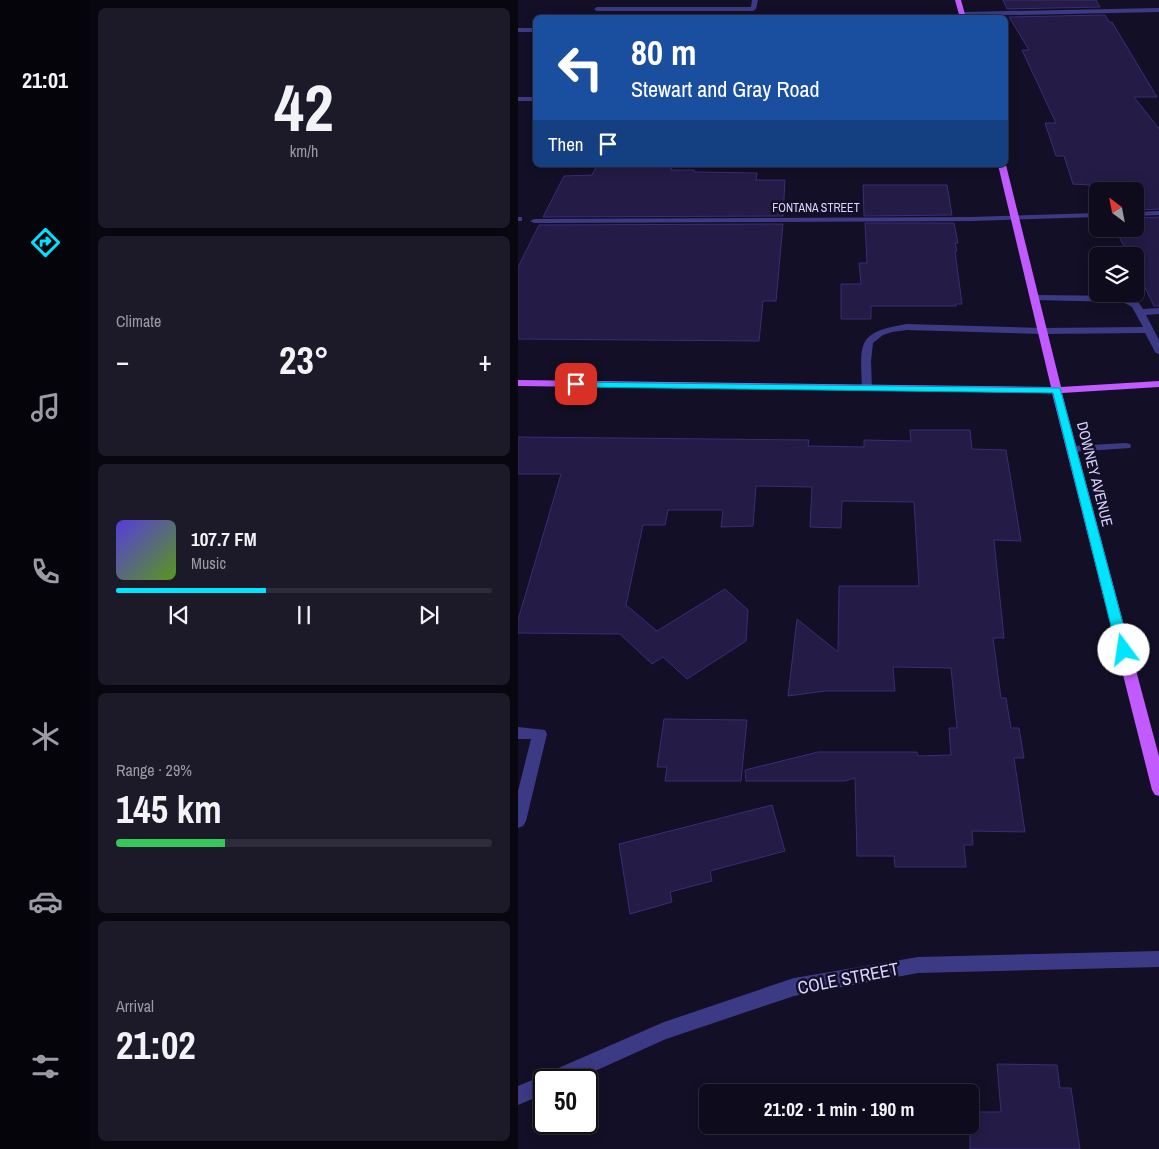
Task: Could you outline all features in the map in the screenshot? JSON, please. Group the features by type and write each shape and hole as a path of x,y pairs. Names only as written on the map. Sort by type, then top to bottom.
{"main road":[{"path":"958,0 962,15"},
{"name":"DOWNEY AVENUE","path":"1002,167 1071,450 1160,790"},
{"path":"518,383 1057,390 1160,384"}],"street":[{"path":"593,15 602,0"},
{"path":"596,9 753,9 755,0"},
{"path":"736,9 736,15"},
{"path":"995,15 1160,10"},
{"path":"518,30 533,30"},
{"path":"518,99 533,99"},
{"path":"1144,214 1160,213"},
{"name":"FONTANA STREET","path":"534,221 971,219 1089,215"},
{"path":"1035,298 1125,299 1136,305 1160,352"},
{"path":"1140,312 1160,311"},
{"path":"867,388 866,345 872,336 885,330 907,327 1043,331 1149,330"},
{"path":"1071,450 1126,446"},
{"path":"518,733 540,734 518,821"},
{"name":"COLE STREET","path":"579,1069 664,1031 794,987 918,965 1160,959"},
{"path":"518,1096 533,1089"}],"building":[{"path":"1003,0 1096,0 1100,7 1007,9"},
{"path":"1105,15 1109,22 1112,22 1157,97 1134,97 1160,130 1160,209 1144,210 1144,182 1089,182 1089,185 1073,184 1064,156 1056,156 1045,123 1056,123 1022,50 1029,50 1009,17"},
{"path":"596,167 672,167 671,170 694,170 694,172 757,173 756,180 785,180 783,216 543,217 564,176 592,175"},
{"path":"863,185 947,185 952,215 864,216"},
{"path":"1160,217 1160,306 1154,306 1144,285 1144,247 1124,247 1120,238 1144,238 1144,218"},
{"path":"865,223 954,223 958,243 955,243 957,251 955,251 962,304 956,304 956,306 871,306 871,319 841,319 841,284 861,284 859,263 867,263"},
{"path":"783,224 776,301 763,301 759,341 518,339 518,267 539,225"},
{"path":"910,430 970,430 972,449 1006,450 1021,541 994,540 1004,638 993,638 1001,698 1006,698 1011,728 1019,728 1024,758 1014,758 1025,832 972,831 973,845 964,845 966,867 895,867 894,856 857,856 855,778 845,781 746,781 745,770 818,752 917,752 918,756 951,755 949,728 957,728 951,668 893,667 895,691 825,691 788,696 797,619 838,652 839,586 919,586 914,502 842,501 841,528 810,527 812,487 756,486 753,526 721,527 723,510 668,510 665,525 643,525 626,605 657,631 725,589 748,610 746,641 687,679 663,657 652,664 620,634 518,633 518,620 561,474 518,474 518,437 809,440 808,446 864,447 864,440 911,441"},
{"path":"664,719 747,720 741,781 665,781 667,767 657,767"},
{"path":"772,805 785,851 710,871 712,881 670,892 672,902 630,914 619,844"},
{"path":"997,1064 1057,1065 1060,1088 1071,1088 1080,1149 970,1149 970,1134 979,1134 979,1112 1001,1112"}],"route":[{"path":"576,384 1057,390 1124,650"}]}
